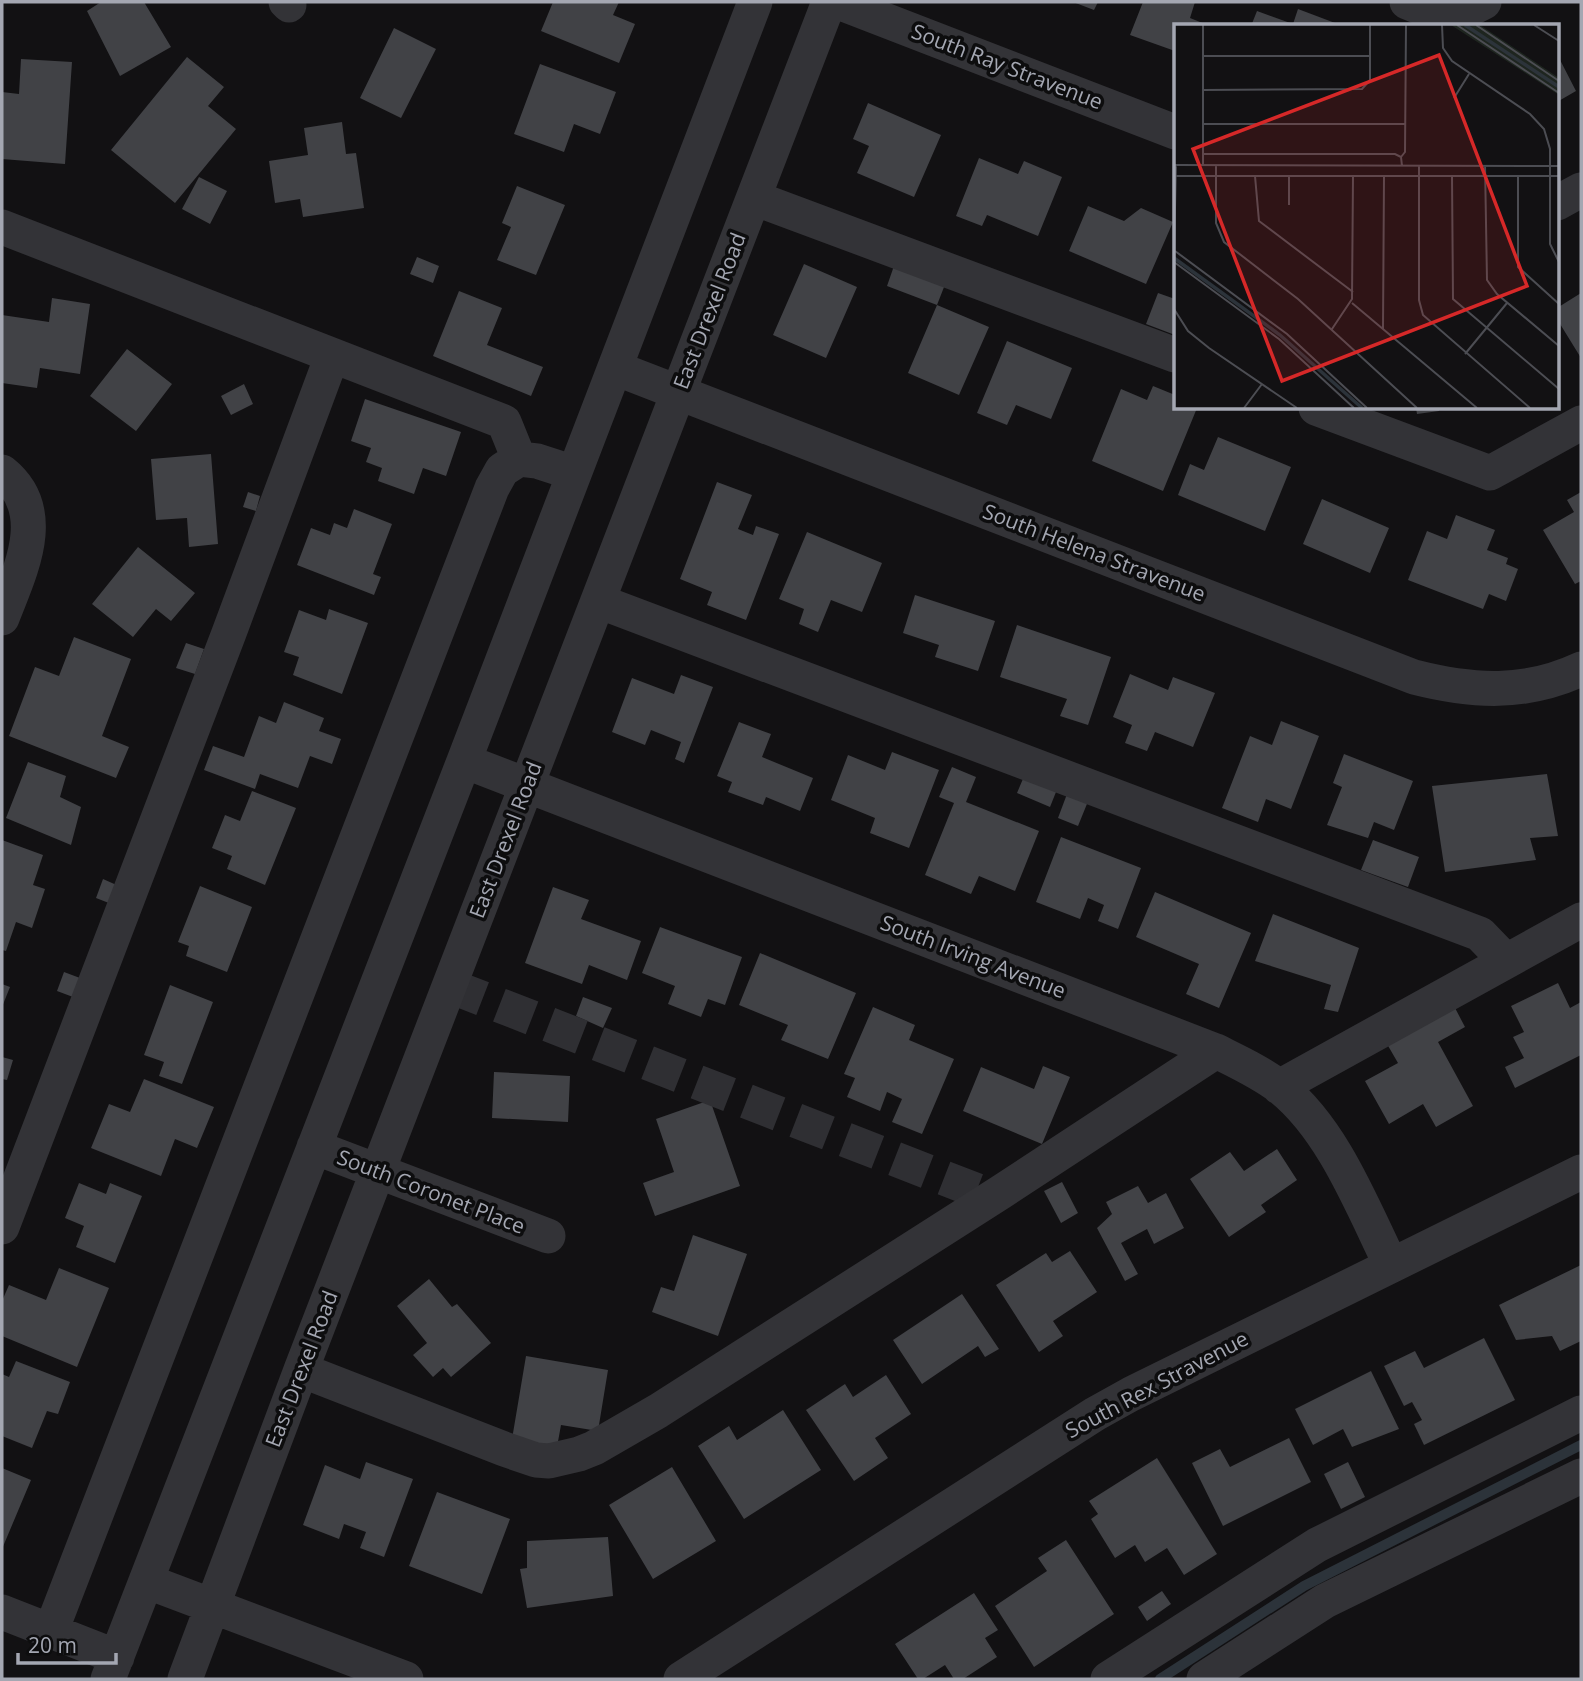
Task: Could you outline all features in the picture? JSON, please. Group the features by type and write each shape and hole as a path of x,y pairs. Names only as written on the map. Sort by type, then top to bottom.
{"street":[{"path":"2,1612 51,1631 113,1668 755,2"},
{"name":"East Drexel Road","path":"185,1679 301,1370 829,2"},
{"name":"South Ray Stravenue","path":"838,2 1174,132"},
{"path":"1406,2 1438,14 1452,16 1485,2"},
{"path":"1558,202 1581,190"},
{"path":"754,198 1174,355"},
{"path":"2,227 504,422 519,459"},
{"path":"2,1227 332,356"},
{"name":"South Helena Stravenue","path":"615,368 1415,677 1478,689 1545,682 1581,669"},
{"path":"1321,410 1490,472 1581,423"},
{"path":"51,1631 492,488 502,470 519,459 537,461 574,473"},
{"path":"2,472 13,483 23,502 29,524 27,547 2,618"},
{"path":"598,601 1480,934 1506,961"},
{"name":"South Irving Avenue","path":"464,761 1216,1051 1259,1073 1291,1096 1318,1126 1336,1155 1391,1265"},
{"path":"1279,1087 1581,920"},
{"path":"301,1370 536,1460 560,1459 579,1454 658,1411 1216,1051"},
{"name":"South Coronet Place","path":"314,1147 548,1236"},
{"name":"South Rex Stravenue","path":"681,1679 1095,1414 1581,1171"},
{"path":"1108,1679 1317,1545 1581,1413"},
{"path":"1204,1679 1325,1601 1581,1476"},
{"path":"146,1581 406,1679"}],"building":[{"path":"101,2 144,2 171,47 120,76 87,11"},
{"path":"553,2 619,2 613,15 635,24 619,63 541,31"},
{"path":"1073,2 1098,2 1094,10"},
{"path":"1143,2 1195,2 1190,18 1205,24 1174,24 1174,51 1130,35"},
{"path":"1298,9 1338,24 1293,24"},
{"path":"1257,11 1293,24 1252,24"},
{"path":"394,28 436,49 401,118 360,98"},
{"path":"1558,56 1576,91 1558,101"},
{"path":"187,57 224,87 208,106 236,129 175,203 111,150"},
{"path":"21,59 72,62 65,164 2,159 2,92 19,94"},
{"path":"540,64 616,92 600,134 574,124 564,152 514,134"},
{"path":"868,103 941,135 914,197 857,173 869,146 853,139"},
{"path":"342,122 346,154 356,153 364,208 303,217 300,199 275,203 269,161 308,155 304,128"},
{"path":"979,158 1018,174 1024,161 1062,177 1038,236 987,215 982,226 956,216"},
{"path":"199,177 227,191 210,224 182,209"},
{"path":"517,186 565,205 536,275 497,260 511,227 502,223"},
{"path":"1088,206 1124,221 1141,208 1173,222 1146,284 1069,251"},
{"path":"417,257 439,266 433,283 410,274"},
{"path":"895,263 946,282 937,305 887,286"},
{"path":"804,264 857,287 826,358 773,335"},
{"path":"459,291 502,308 487,345 543,367 531,396 433,356"},
{"path":"1158,293 1174,299 1174,335 1146,324"},
{"path":"1581,293 1581,358 1558,321 1558,307"},
{"path":"52,298 90,304 80,374 40,368 37,388 2,383 2,315 49,322"},
{"path":"937,305 989,327 959,395 908,373"},
{"path":"1007,341 1072,368 1051,419 1016,405 1007,425 977,413"},
{"path":"127,349 172,384 136,431 90,396"},
{"path":"244,384 253,404 231,415 221,396"},
{"path":"1153,386 1174,395 1174,410 1196,410 1163,491 1092,461 1121,389 1147,400"},
{"path":"365,399 461,432 446,476 423,468 414,494 378,481 382,468 366,462 371,448 351,441"},
{"path":"1416,410 1439,410 1439,411 1417,414"},
{"path":"1218,437 1291,467 1265,531 1178,495 1190,464 1204,470"},
{"path":"211,454 218,544 189,547 187,518 156,520 151,459"},
{"path":"717,482 752,495 738,529 753,535 756,526 779,534 746,620 707,605 712,592 680,579"},
{"path":"248,492 260,496 256,511 243,507"},
{"path":"1581,492 1581,581 1575,584 1543,530 1574,512 1567,500"},
{"path":"1322,499 1389,528 1370,573 1303,544"},
{"path":"354,509 392,524 373,574 381,577 374,595 297,565 311,528 330,535 334,523 347,528"},
{"path":"1456,515 1495,530 1487,550 1508,558 1506,564 1518,569 1506,601 1489,594 1483,609 1408,580 1427,531 1447,539"},
{"path":"807,532 882,563 862,612 831,600 818,632 799,624 804,609 779,599"},
{"path":"138,547 195,593 171,621 156,609 133,637 92,604"},
{"path":"915,595 995,621 978,671 935,657 939,645 903,633"},
{"path":"329,609 368,623 342,694 293,675 299,657 284,652 299,610 326,620"},
{"path":"1017,625 1111,657 1088,725 1060,716 1067,699 1000,677"},
{"path":"74,637 131,659 102,736 129,747 116,778 9,736 35,667 59,676"},
{"path":"186,643 204,649 195,674 176,668"},
{"path":"1130,674 1168,690 1173,677 1215,693 1193,747 1155,732 1147,751 1125,743 1132,725 1113,717"},
{"path":"681,675 713,687 684,763 675,759 681,742 651,730 645,745 612,732 632,678 674,694"},
{"path":"284,702 324,718 319,731 341,739 332,764 310,756 298,788 260,774 255,789 204,770 213,746 244,757 259,716 276,723"},
{"path":"1281,721 1319,736 1291,809 1266,799 1258,822 1222,808 1250,736 1272,745"},
{"path":"739,722 771,734 762,757 813,778 800,811 766,797 763,805 728,792 732,782 717,776"},
{"path":"892,752 939,770 909,848 870,833 875,818 831,800 848,755 885,770"},
{"path":"1344,754 1413,781 1394,830 1374,822 1368,838 1327,825 1342,787 1333,783"},
{"path":"28,762 66,776 60,797 81,807 71,845 6,818"},
{"path":"952,767 976,777 966,802 1039,831 1015,891 979,876 971,894 925,875 954,803 939,797"},
{"path":"1025,774 1058,787 1050,807 1017,793"},
{"path":"1547,774 1558,836 1530,838 1536,860 1445,872 1432,786"},
{"path":"1070,786 1091,794 1078,826 1058,818"},
{"path":"252,791 296,808 265,885 227,869 232,856 212,848 225,815 240,821"},
{"path":"1061,837 1141,868 1118,929 1098,921 1104,905 1088,898 1080,919 1036,902"},
{"path":"2,840 43,855 33,885 45,889 32,928 16,922 6,951 2,950"},
{"path":"1373,840 1419,857 1408,887 1361,870"},
{"path":"103,879 121,887 114,905 96,898"},
{"path":"200,886 252,907 227,972 186,956 189,946 178,942"},
{"path":"553,887 589,900 581,919 641,941 627,980 589,965 582,984 525,963"},
{"path":"1155,892 1251,933 1219,1008 1186,994 1199,964 1136,937"},
{"path":"1273,914 1359,948 1338,1012 1324,1009 1331,985 1255,961"},
{"path":"660,927 742,957 725,1005 708,999 701,1017 668,1004 675,986 642,973"},
{"path":"760,953 856,993 828,1059 781,1040 788,1025 739,1005"},
{"path":"64,972 80,978 73,997 57,991"},
{"path":"1558,983 1570,1008 1581,1002 1581,1055 1515,1088 1505,1067 1524,1058 1513,1037 1524,1032 1511,1006"},
{"path":"2,984 10,987 2,1007"},
{"path":"170,985 213,1002 182,1084 159,1076 164,1062 144,1055"},
{"path":"583,997 612,1008 603,1028 576,1016"},
{"path":"1454,1006 1465,1027 1438,1042 1473,1106 1436,1127 1423,1104 1389,1124 1365,1081 1398,1063 1387,1044"},
{"path":"873,1007 915,1025 909,1040 954,1059 922,1134 892,1122 902,1099 887,1092 880,1111 847,1097 855,1078 844,1074"},
{"path":"2,1057 13,1060 7,1080 2,1079"},
{"path":"1043,1066 1070,1077 1042,1144 963,1111 981,1067 1034,1089"},
{"path":"494,1072 570,1076 568,1122 492,1118"},
{"path":"144,1079 214,1107 197,1148 175,1139 161,1176 91,1148 109,1104 130,1112"},
{"path":"710,1100 740,1186 655,1216 643,1183 674,1172 656,1119"},
{"path":"1277,1149 1297,1180 1261,1205 1266,1212 1229,1237 1190,1179 1230,1152 1244,1171"},
{"path":"1062,1182 1078,1213 1061,1223 1044,1191"},
{"path":"79,1183 106,1194 110,1183 142,1196 115,1263 76,1247 84,1226 65,1218"},
{"path":"1138,1186 1148,1203 1166,1193 1184,1228 1154,1244 1147,1229 1121,1243 1138,1274 1125,1281 1097,1228 1112,1214 1106,1202"},
{"path":"693,1235 747,1254 718,1336 652,1312 661,1287 674,1291"},
{"path":"1070,1251 1097,1292 1053,1321 1063,1336 1039,1352 996,1285 1046,1253 1052,1262"},
{"path":"1581,1265 1581,1341 1560,1351 1552,1336 1516,1340 1499,1305"},
{"path":"59,1268 109,1288 77,1367 2,1336 2,1301 9,1285 46,1300"},
{"path":"429,1279 452,1307 457,1304 491,1343 451,1377 443,1368 433,1377 413,1355 427,1343 397,1306"},
{"path":"962,1294 999,1349 985,1357 978,1346 922,1384 893,1340"},
{"path":"1484,1338 1515,1400 1424,1445 1414,1424 1422,1420 1412,1402 1404,1406 1384,1366 1415,1351 1424,1368"},
{"path":"526,1356 608,1370 598,1431 561,1425 557,1447 512,1439"},
{"path":"16,1361 70,1382 58,1414 47,1411 32,1448 2,1436 2,1374 9,1377"},
{"path":"1371,1371 1399,1429 1352,1447 1343,1429 1313,1445 1295,1409"},
{"path":"886,1375 911,1414 875,1438 888,1458 854,1481 806,1410 845,1384 853,1397"},
{"path":"783,1410 821,1470 744,1519 698,1446 729,1426 737,1440"},
{"path":"1289,1438 1311,1482 1223,1526 1192,1463 1220,1449 1230,1467"},
{"path":"1157,1458 1217,1554 1184,1575 1167,1548 1145,1562 1135,1545 1115,1558 1091,1519 1098,1514 1089,1501"},
{"path":"366,1462 413,1479 384,1557 360,1548 366,1532 344,1524 339,1539 303,1525 325,1465 360,1479"},
{"path":"1348,1462 1365,1497 1341,1509 1324,1474"},
{"path":"672,1467 716,1541 653,1579 609,1505"},
{"path":"2,1468 31,1480 2,1549"},
{"path":"437,1492 510,1519 482,1594 409,1566"},
{"path":"608,1537 613,1596 527,1608 520,1569 527,1568 527,1541"},
{"path":"1066,1540 1114,1614 1034,1667 995,1606 1047,1571 1038,1558"},
{"path":"1162,1591 1171,1604 1147,1621 1138,1607"},
{"path":"974,1593 998,1630 985,1638 997,1657 963,1679 954,1679 945,1665 923,1679 918,1679 895,1644"}],"waterway":[{"path":"1160,1679 1304,1586 1581,1445"}],"tunnel":[{"path":"450,986 993,1197"}]}
